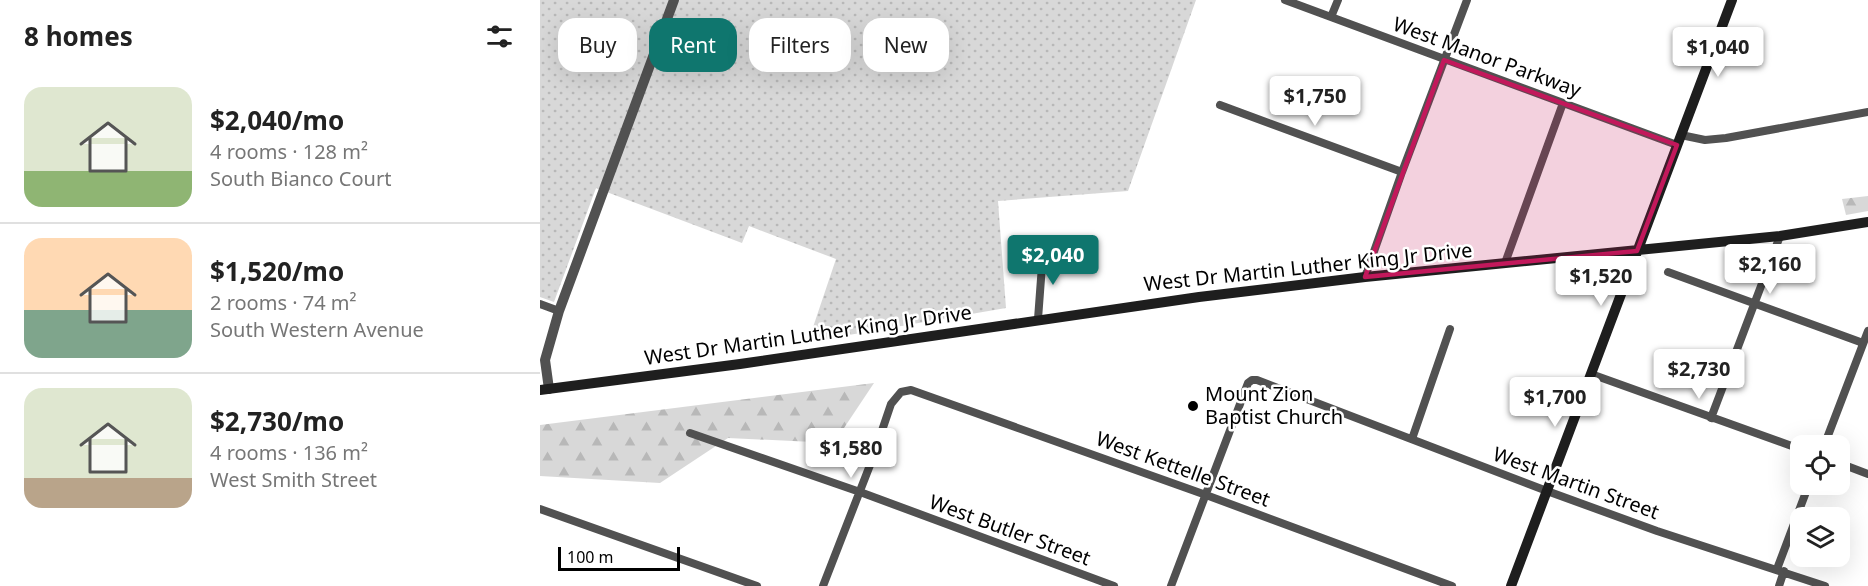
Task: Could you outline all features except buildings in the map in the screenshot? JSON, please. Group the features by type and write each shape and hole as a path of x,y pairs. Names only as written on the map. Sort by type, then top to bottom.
{"main road":[{"path":"1511,586 1732,0"},
{"name":"West Dr Martin Luther King Jr Drive","path":"544,389 740,364 1199,297 1505,263 1780,237 1868,222"}],"street":[{"path":"544,389 545,360 559,310 674,0"},
{"name":"West Manor Parkway","path":"1285,0 1444,60 1679,140 1726,138 1868,112"},
{"path":"1331,17 1338,0"},
{"path":"1365,278 1467,0"},
{"path":"1505,263 1563,102"},
{"path":"1220,105 1402,172"},
{"path":"1711,418 1780,237"},
{"path":"1038,319 1043,252"},
{"path":"1668,272 1863,343"},
{"path":"540,304 559,310"},
{"path":"1412,439 1450,329"},
{"path":"1828,435 1868,331"},
{"path":"1590,374 1790,446"},
{"name":"West Martin Street","path":"1206,495 1248,383 1257,380 1657,531 1825,586"},
{"name":"West Kettelle Street","path":"860,492 892,401 901,392 920,392 1452,586"},
{"name":"West Butler Street","path":"690,433 860,492 1114,586"},
{"path":"1850,467 1868,474"},
{"path":"823,586 860,492"},
{"path":"1171,586 1206,495"},
{"path":"1779,586 1780,570 1805,495"},
{"path":"540,509 757,586"}],"highlighted area":[{"path":"1444,60 1677,145 1637,251 1365,277"}],"green space":[{"path":"540,0 1196,0 1128,191 998,201 1006,308 808,342 836,259 749,226 742,243 596,188 554,302 540,297"},
{"path":"1868,196 1868,211 1846,215 1842,199"},
{"path":"874,383 834,443 728,438 660,483 540,476 540,425"}],"place":[{"name":"Mount Zion Baptist Church","path":"1193,406"}]}
